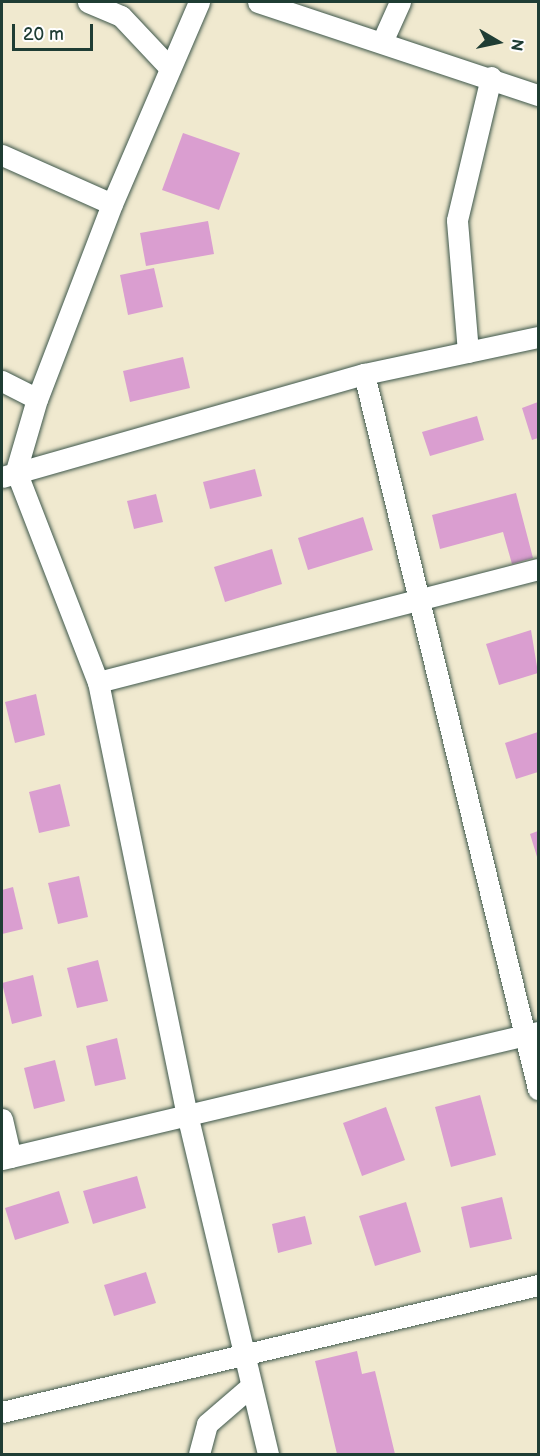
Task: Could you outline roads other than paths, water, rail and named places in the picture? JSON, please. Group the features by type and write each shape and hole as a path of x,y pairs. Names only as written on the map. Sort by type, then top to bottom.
{"street":[{"path":"88,2 121,16 168,66"},
{"path":"199,2 168,66 112,204 9,474 98,682 187,1114 268,1455"},
{"path":"258,2 491,77 538,95"},
{"path":"382,42 400,2"},
{"path":"468,352 457,220 491,77"},
{"path":"2,155 112,204"},
{"path":"9,474 364,374 538,337"},
{"path":"364,374 532,1033 538,1089"},
{"path":"2,381 37,399"},
{"path":"98,682 538,569"},
{"path":"2,1119 6,1158 532,1033"},
{"path":"2,1412 242,1351 538,1285"},
{"path":"199,1455 207,1424 251,1386"}]}
